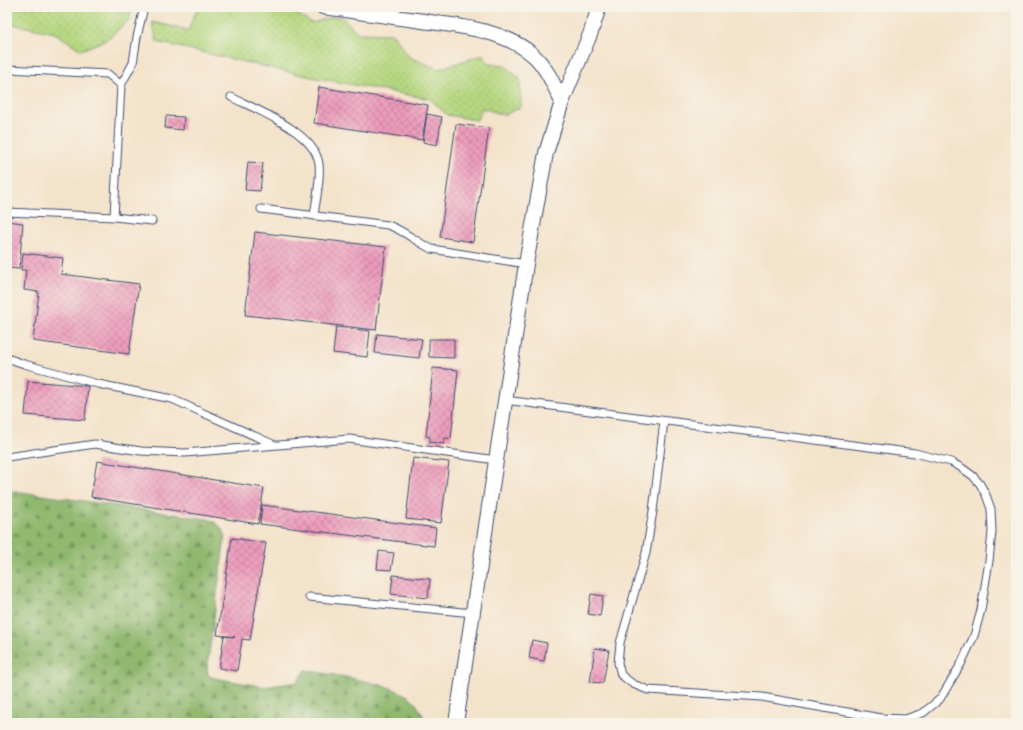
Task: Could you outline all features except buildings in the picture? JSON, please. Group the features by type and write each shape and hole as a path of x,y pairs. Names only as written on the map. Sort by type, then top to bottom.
{"street":[{"path":"323,7 461,27 478,30 506,39 532,54 542,64 562,102"},
{"path":"456,723 526,264 546,153 562,102 591,32 599,7"}],"lane":[{"path":"114,217 121,85 133,63 136,38 144,7"},
{"path":"7,69 108,74 121,85"},
{"path":"231,97 291,128 304,138 315,150 319,162 319,174 314,216"},
{"path":"261,209 388,225 404,231 425,246 432,249 526,264"},
{"path":"7,212 114,217 152,221"},
{"path":"7,358 98,384 172,399 277,446"},
{"path":"505,400 915,453 951,462 962,468 973,476 980,484 991,509 992,532 990,561 981,610 974,636 961,664 940,700 923,713 905,719 881,718 762,697 648,690 633,684 621,675 618,663 620,643 646,553 653,511 664,421"},
{"path":"7,457 95,444 141,451 184,454 349,439 496,460"},
{"path":"309,597 472,613"}],"green space":[{"path":"7,7 131,7 130,19 106,40 81,50 55,33 7,23"},
{"path":"198,7 254,7 292,11 312,23 332,17 342,17 358,33 393,34 409,57 438,69 483,55 489,64 504,65 520,79 521,107 504,115 482,108 477,120 447,115 430,99 306,76 157,42 152,22 188,30"},
{"path":"7,490 208,519 214,522 221,528 225,537 207,668 208,675 214,678 265,687 297,682 306,670 362,680 405,694 413,700 423,716 422,723 7,723"}]}
